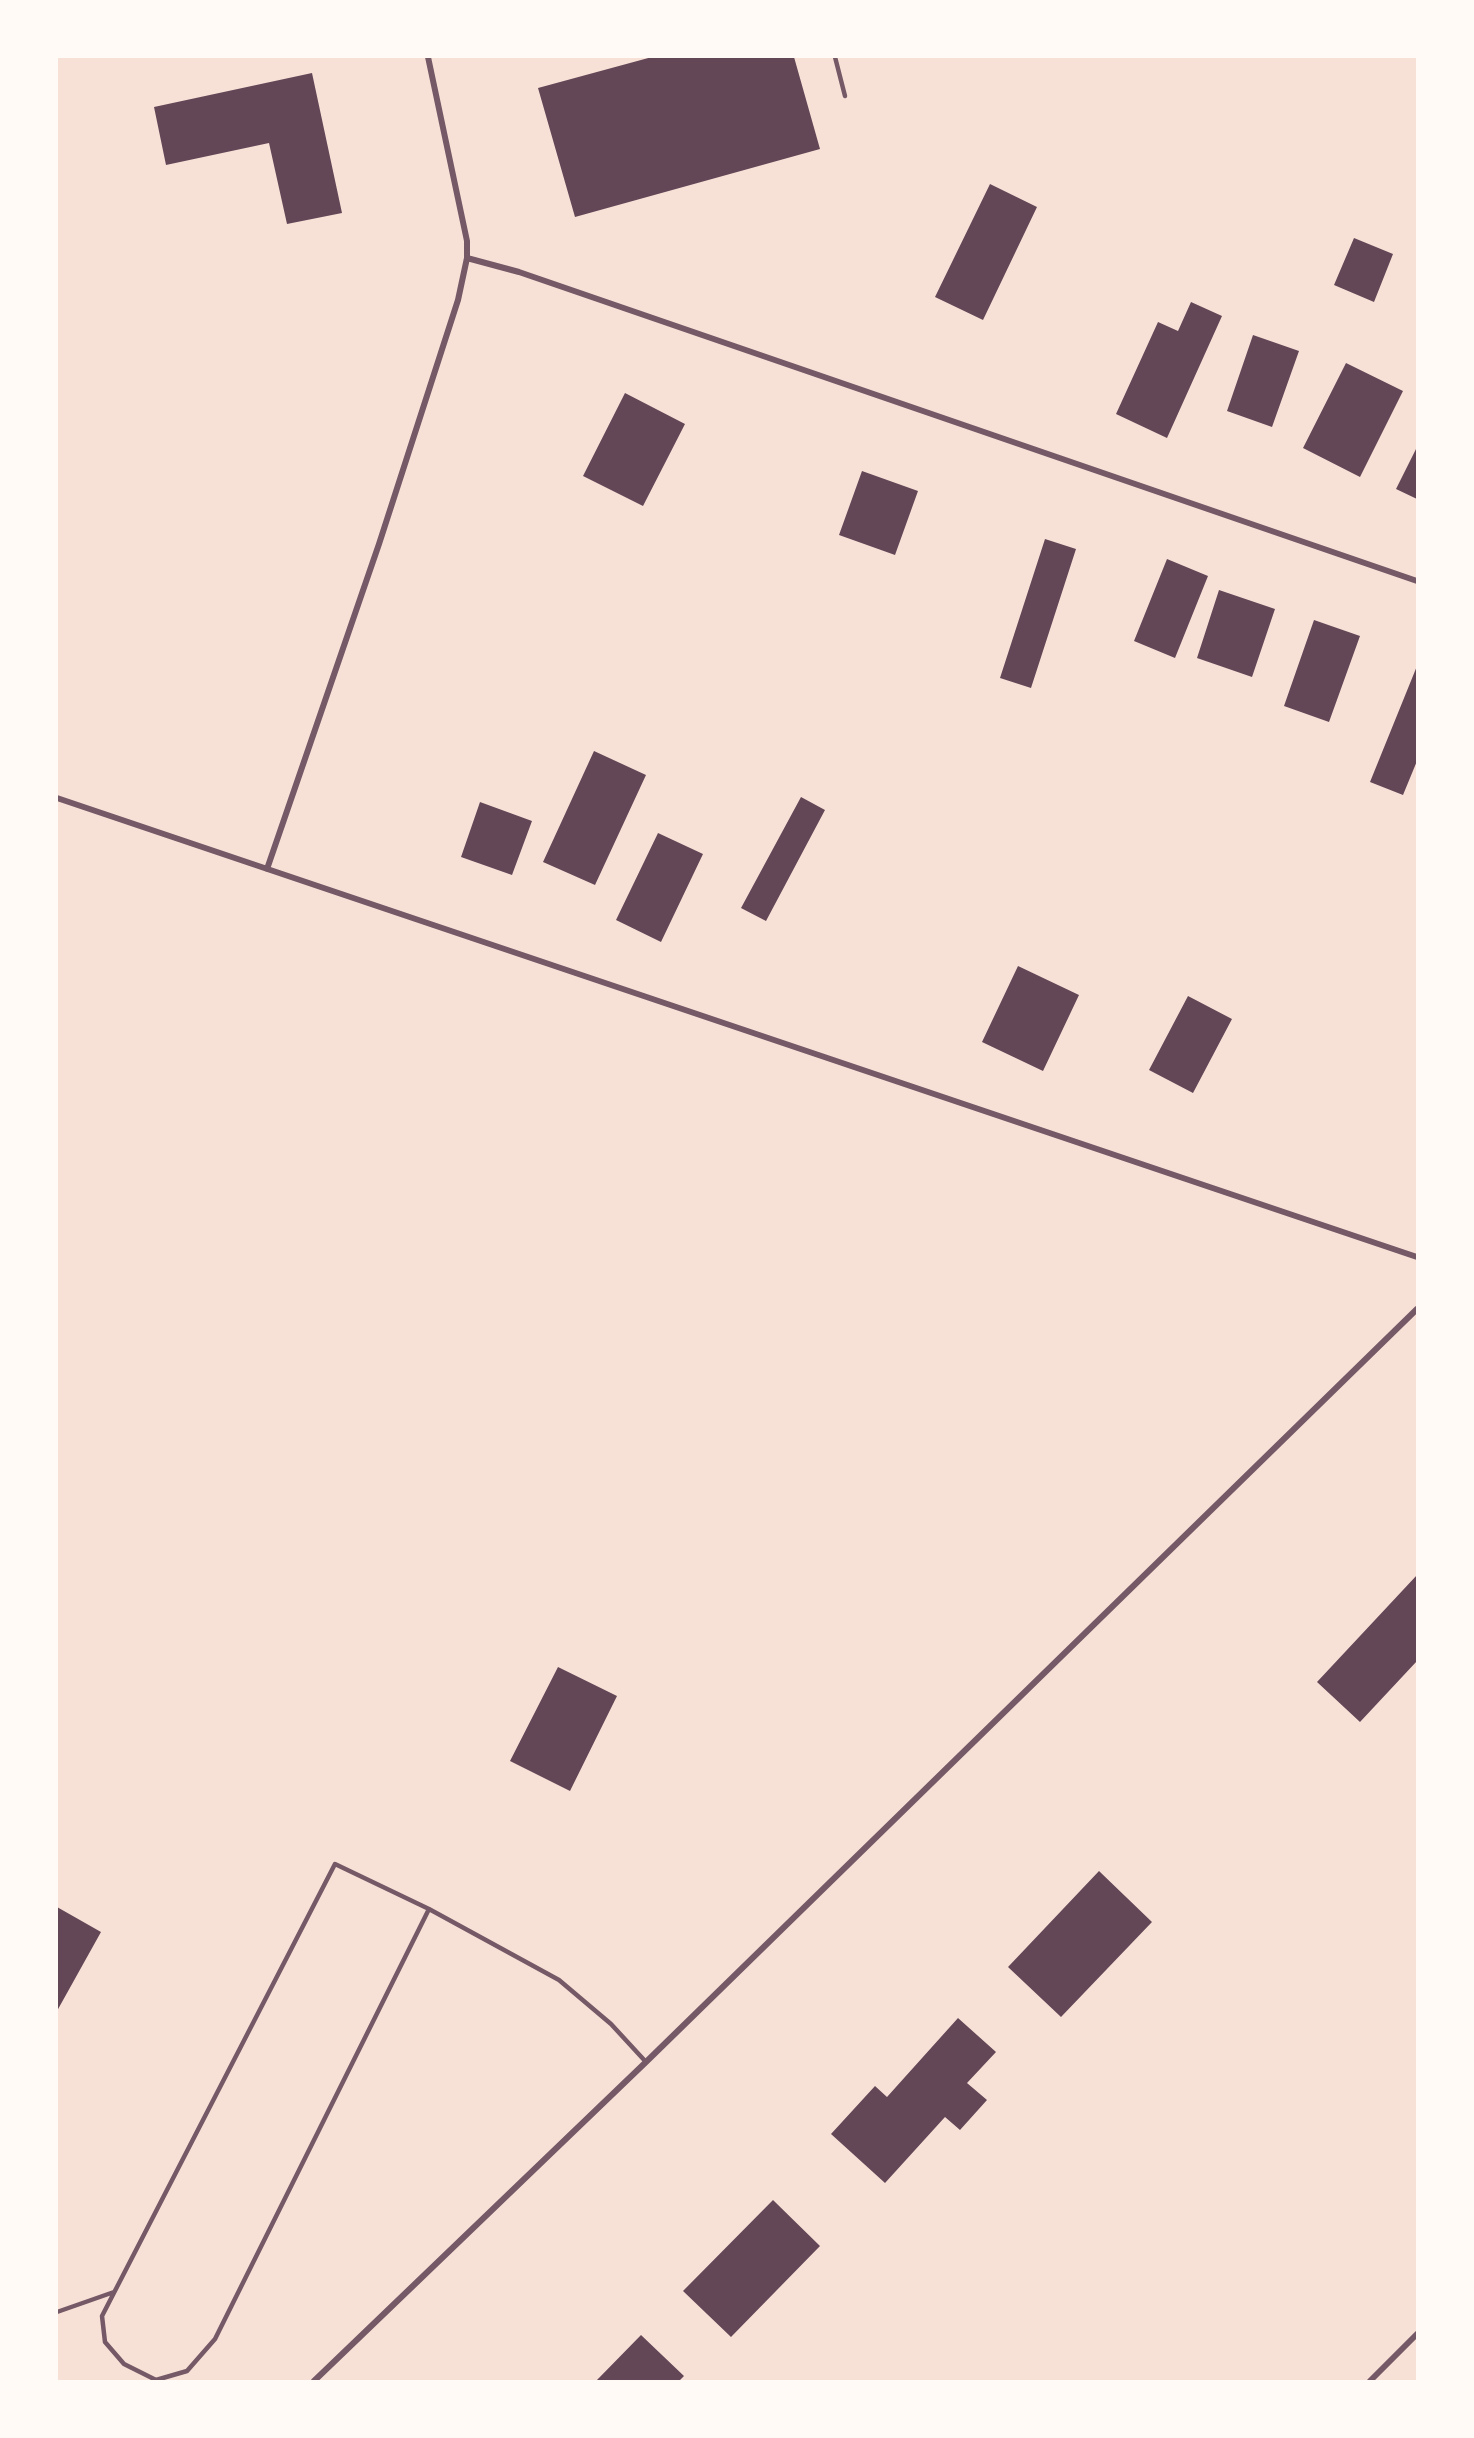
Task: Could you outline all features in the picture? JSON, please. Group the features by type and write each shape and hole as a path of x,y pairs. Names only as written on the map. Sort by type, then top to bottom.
{"street":[{"path":"267,868 379,544 458,300 467,258 467,241 428,57"},
{"path":"467,258 519,272 1417,581"},
{"path":"57,798 1417,1257"},
{"path":"314,2381 646,2062 1417,1309"},
{"path":"1370,2381 1417,2334"}],"lane":[{"path":"835,57 845,96"},
{"path":"429,1909 215,2339 187,2371 156,2380 123,2364 105,2342 102,2316 335,1864 429,1909 559,1980 611,2024 646,2062"},
{"path":"57,2312 114,2291"}],"building":[{"path":"652,57 794,57 820,149 575,217 538,88"},
{"path":"312,73 342,213 287,224 269,143 166,165 154,107"},
{"path":"990,184 1037,207 983,320 935,297"},
{"path":"1354,238 1393,254 1374,302 1334,285"},
{"path":"1191,302 1222,316 1167,438 1116,414 1158,322 1178,331"},
{"path":"1253,335 1299,351 1272,427 1227,411"},
{"path":"1346,363 1403,391 1360,477 1303,448"},
{"path":"625,393 685,424 643,506 583,476"},
{"path":"1417,447 1417,499 1396,489"},
{"path":"862,471 918,491 895,555 839,535"},
{"path":"1045,539 1076,549 1031,688 1000,678"},
{"path":"1167,559 1208,576 1175,658 1134,641"},
{"path":"1219,590 1275,609 1252,677 1197,658"},
{"path":"1314,620 1360,636 1329,722 1284,706"},
{"path":"1417,666 1417,761 1403,795 1370,782"},
{"path":"594,751 646,775 595,885 543,862"},
{"path":"801,797 825,810 766,921 741,908"},
{"path":"480,802 532,821 512,875 461,857"},
{"path":"658,833 703,854 661,942 616,920"},
{"path":"1018,966 1079,995 1043,1071 982,1042"},
{"path":"1188,996 1232,1019 1193,1093 1149,1070"},
{"path":"1417,1575 1417,1661 1360,1722 1317,1682"},
{"path":"558,1667 617,1696 570,1791 510,1761"},
{"path":"1099,1871 1152,1922 1061,2017 1008,1967"},
{"path":"57,1907 101,1932 57,2011"},
{"path":"958,2018 996,2052 967,2083 987,2100 960,2130 945,2117 885,2183 831,2134 875,2086 887,2097"},
{"path":"773,2200 820,2246 731,2337 683,2291"},
{"path":"641,2335 684,2376 679,2381 596,2381"}]}
